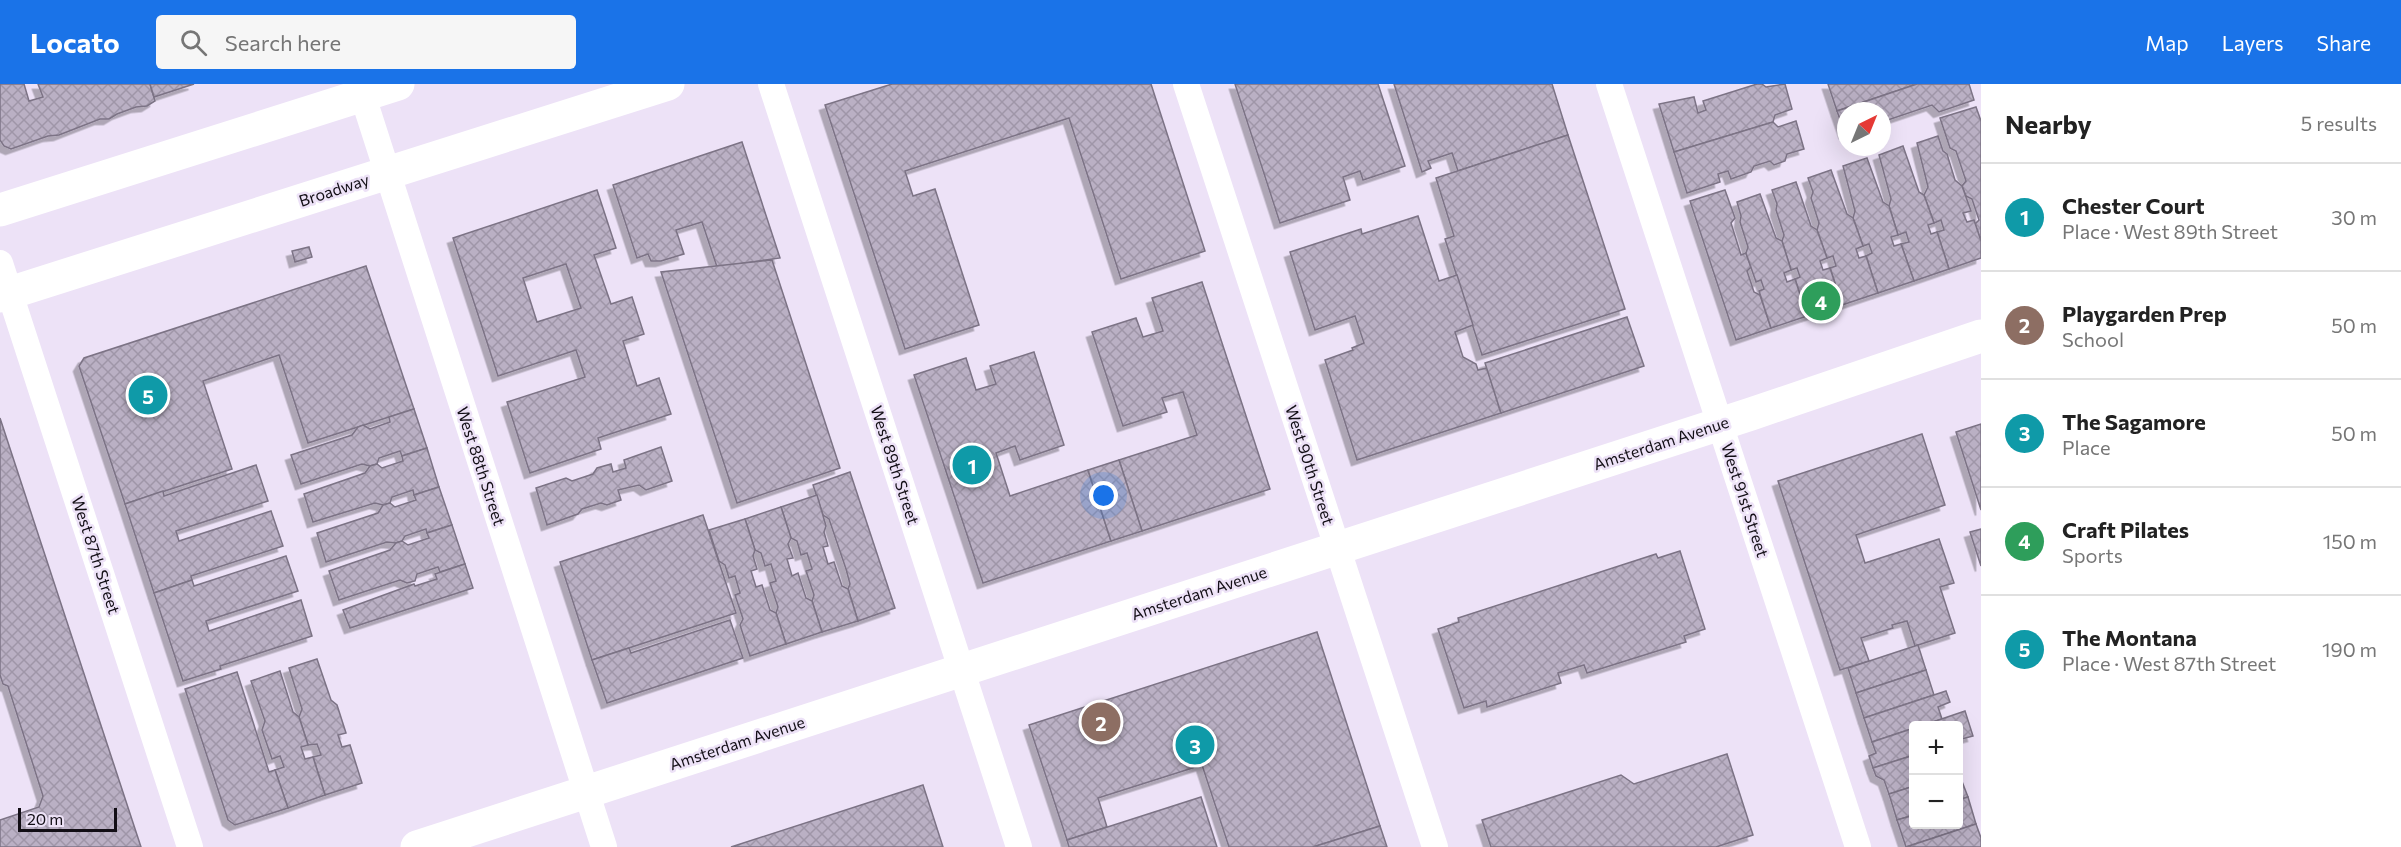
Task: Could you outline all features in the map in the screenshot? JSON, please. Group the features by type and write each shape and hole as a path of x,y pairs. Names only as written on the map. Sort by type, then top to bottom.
{"main road":[{"path":"0,210 361,89 398,84"},
{"name":"Broadway","path":"5,295 668,84"},
{"name":"Amsterdam Avenue","path":"417,847 1720,424 1981,336"}],"street":[{"name":"West 89th Street","path":"771,84 1019,847"},
{"name":"West 90th Street","path":"1186,84 1435,847"},
{"name":"West 91st Street","path":"1610,84 1858,847"},
{"name":"West 88th Street","path":"361,89 604,847"},
{"name":"West 87th Street","path":"0,263 5,295 190,847"}],"building":[{"path":"0,84 24,84 29,101 43,97 38,84 150,84 155,101 109,119 100,119 59,135 48,136 11,149 4,146 0,140"},
{"path":"150,84 194,84 154,97"},
{"path":"892,84 1151,84 1205,251 1121,279 1069,118 905,171 913,196 935,189 979,325 905,349 825,105"},
{"path":"1235,84 1378,84 1405,166 1363,180 1360,171 1343,177 1350,200 1280,223"},
{"path":"1394,84 1552,84 1568,135 1458,171 1452,153 1428,161 1431,168 1422,172"},
{"path":"1757,84 1766,87 1785,84 1792,109 1775,115 1773,122 1674,152 1659,104 1694,97 1698,113 1706,110 1703,101"},
{"path":"1828,84 1917,84 1864,102 1837,102 1837,111"},
{"path":"1917,84 1969,84 1974,100 1939,112 1932,105 1891,119 1891,102 1864,102"},
{"path":"1976,107 1981,121 1981,241 1975,224 1979,220 1972,199 1966,196 1962,186 1966,181 1956,151 1950,148 1940,118"},
{"path":"1796,121 1804,149 1787,154 1785,161 1774,165 1770,161 1754,166 1751,172 1731,179 1728,171 1718,174 1720,182 1687,193 1674,152 1773,122 1778,127"},
{"path":"1568,135 1625,309 1482,355 1445,239 1454,236 1436,178"},
{"path":"1938,136 1943,151 1947,154 1955,180 1962,186 1971,211 1963,213 1967,222 1974,220 1981,241 1981,258 1949,269 1937,232 1944,230 1941,220 1934,223 1924,195 1928,187 1917,143"},
{"path":"742,142 780,258 717,267 702,222 676,230 684,254 661,261 651,261 648,254 637,258 613,185"},
{"path":"1903,146 1919,192 1924,195 1934,223 1928,225 1931,234 1937,232 1949,269 1914,281 1901,244 1909,242 1906,232 1898,235 1889,206 1891,199 1879,156 1891,156 1891,150"},
{"path":"1867,158 1883,202 1889,206 1898,235 1891,237 1894,246 1901,244 1914,281 1878,293 1866,256 1872,253 1869,244 1863,246 1853,218 1855,211 1843,166"},
{"path":"1831,170 1847,214 1853,218 1863,246 1856,249 1859,258 1866,256 1878,293 1842,305 1830,268 1836,266 1833,256 1827,258 1817,230 1819,223 1811,198 1813,192 1808,178"},
{"path":"1796,182 1811,226 1817,230 1827,258 1820,261 1823,270 1830,268 1842,305 1807,316 1795,279 1800,277 1797,268 1791,270 1782,241 1784,235 1772,190"},
{"path":"597,190 616,248 594,255 611,304 632,297 644,334 623,341 637,386 659,378 671,414 598,438 601,449 530,473 507,402 585,377 576,350 498,376 453,238","holes":["566,264 581,308 537,322 523,278"]},
{"path":"1725,190 1735,218 1731,223 1741,255 1746,253 1751,267 1747,271 1754,292 1760,295 1771,328 1736,340 1690,201"},
{"path":"1760,194 1776,238 1782,241 1791,270 1784,273 1787,282 1795,279 1807,316 1771,328 1759,291 1764,289 1761,280 1756,282 1746,253 1748,247 1740,222 1741,216 1737,202"},
{"path":"1418,216 1439,281 1457,275 1473,325 1455,332 1463,357 1476,364 1478,370 1487,368 1501,413 1357,460 1325,360 1353,350 1352,348 1364,343 1355,316 1315,330 1290,252 1361,229 1362,234"},
{"path":"309,247 312,257 295,262 292,251"},
{"path":"772,260 840,468 737,503 661,272"},
{"path":"366,266 414,409 308,443 279,355 203,381 232,469 125,504 79,366 84,358"},
{"path":"1202,282 1270,489 1142,531 1119,460 1197,435 1183,392 1162,398 1167,412 1123,426 1092,332 1136,318 1143,337 1163,331 1152,298"},
{"path":"1627,317 1644,366 1501,413 1485,363"},
{"path":"1034,352 1064,445 1020,460 1015,446 996,453 1010,496 1088,470 1111,541 983,583 914,375 966,358 976,390 996,384 990,366"},
{"path":"414,409 427,448 402,456 400,451 379,458 377,464 370,466 362,464 301,484 291,455 352,435 358,427 363,425 370,429 390,422 389,417"},
{"path":"0,418 141,847 0,847 0,820 39,807 43,796 8,686 3,684 0,675"},
{"path":"1981,424 1981,510 1956,432"},
{"path":"1922,434 1945,505 1856,535 1865,563 1939,539 1954,583 1940,587 1955,633 1915,646 1907,621 1892,625 1893,628 1861,638 1869,661 1840,670 1778,481"},
{"path":"661,447 672,481 646,490 639,485 618,490 621,500 582,509 578,514 547,525 536,488 566,478 572,481 593,474 597,468 611,464 613,472 626,468 624,460"},
{"path":"427,448 439,487 414,495 413,490 392,497 390,503 383,505 375,503 313,522 304,494 365,473 370,466 377,464 382,468 403,461 402,456"},
{"path":"1119,460 1142,531 1111,541 1088,470"},
{"path":"256,465 268,501 176,531 179,541 271,511 283,546 191,576 192,580 154,593 125,504 163,491 164,496"},
{"path":"850,472 895,608 858,621 848,589 850,584 846,569 829,519 823,515 813,485"},
{"path":"439,487 452,525 427,533 426,529 405,536 402,541 396,543 387,542 326,562 317,533 378,513 383,505 390,503 395,507 416,500 414,495"},
{"path":"817,495 826,526 824,532 828,546 823,547 828,564 834,562 842,586 848,589 858,621 822,632 812,601 814,595 806,571 812,569 807,553 801,555 797,541 791,538 781,507"},
{"path":"781,507 791,538 788,544 793,558 787,559 792,576 798,573 806,598 812,601 822,632 786,644 776,613 778,607 770,583 776,581 771,564 765,566 761,553 755,550 745,519"},
{"path":"703,515 736,613 592,660 560,562"},
{"path":"745,519 755,550 753,556 757,569 751,571 756,587 762,585 770,610 776,613 786,644 750,656 740,625 743,619 735,595 740,593 735,576 729,578 725,565 719,561 709,530"},
{"path":"452,525 465,564 440,572 438,567 417,574 415,581 407,583 400,580 339,600 329,571 390,550 396,543 402,541 408,545 429,538 427,533"},
{"path":"1981,529 1981,566 1970,532"},
{"path":"1680,551 1705,629 1684,636 1686,642 1587,673 1584,665 1558,673 1561,683 1487,707 1486,701 1464,708 1438,629 1459,622 1458,618 1656,554 1658,558"},
{"path":"286,556 298,591 206,621 209,631 301,600 312,636 220,666 221,669 183,681 154,593 192,580 194,586"},
{"path":"465,564 473,588 350,628 343,610 414,584 415,586 437,579 435,574"},
{"path":"730,620 743,658 607,703 592,660 629,648 631,653"},
{"path":"1317,632 1380,826 1313,847 1229,847 1202,765 1098,798 1107,827 1067,840 1029,725"},
{"path":"1918,645 1926,670 1856,693 1848,668"},
{"path":"317,659 331,700 337,705 346,733 338,735 342,747 350,745 362,783 325,795 313,757 321,755 317,744 308,745 299,717 302,709 289,668"},
{"path":"1926,670 1934,695 1864,718 1856,693"},
{"path":"280,671 293,712 299,717 308,745 301,747 305,759 313,757 325,795 288,808 275,770 284,767 280,756 272,759 262,730 265,721 251,681"},
{"path":"237,672 269,772 275,770 288,808 235,825 228,820 185,689"},
{"path":"1946,691 1950,702 1938,707 1942,719 1909,721 1909,730 1872,742 1864,718"},
{"path":"1965,711 1973,736 1963,739 1963,721 1936,721"},
{"path":"1909,730 1909,757 1873,768 1869,756 1876,753 1872,742"},
{"path":"1727,754 1753,835 1716,847 1491,847 1482,820 1621,775 1634,784"},
{"path":"1909,757 1909,788 1889,794 1884,780 1876,776 1873,768"},
{"path":"1963,784 1968,797 1963,798"},
{"path":"923,785 943,847 731,847"},
{"path":"1909,788 1909,816 1897,820 1889,794"},
{"path":"1201,797 1217,847 1069,847 1067,840"},
{"path":"1968,797 1976,824 1963,828 1963,798"},
{"path":"1909,816 1909,829 1961,829 1906,847 1897,820"},
{"path":"1976,824 1981,838 1981,847 1906,847 1963,829"},
{"path":"1380,826 1387,847 1313,847"}],"place":[{"name":"Craft Pilates","path":"1821,301"},
{"name":"The Montana","path":"148,395"},
{"name":"Chester Court","path":"972,465"},
{"name":"Playgarden Prep","path":"1101,722"},
{"name":"The Sagamore","path":"1195,745"}]}
